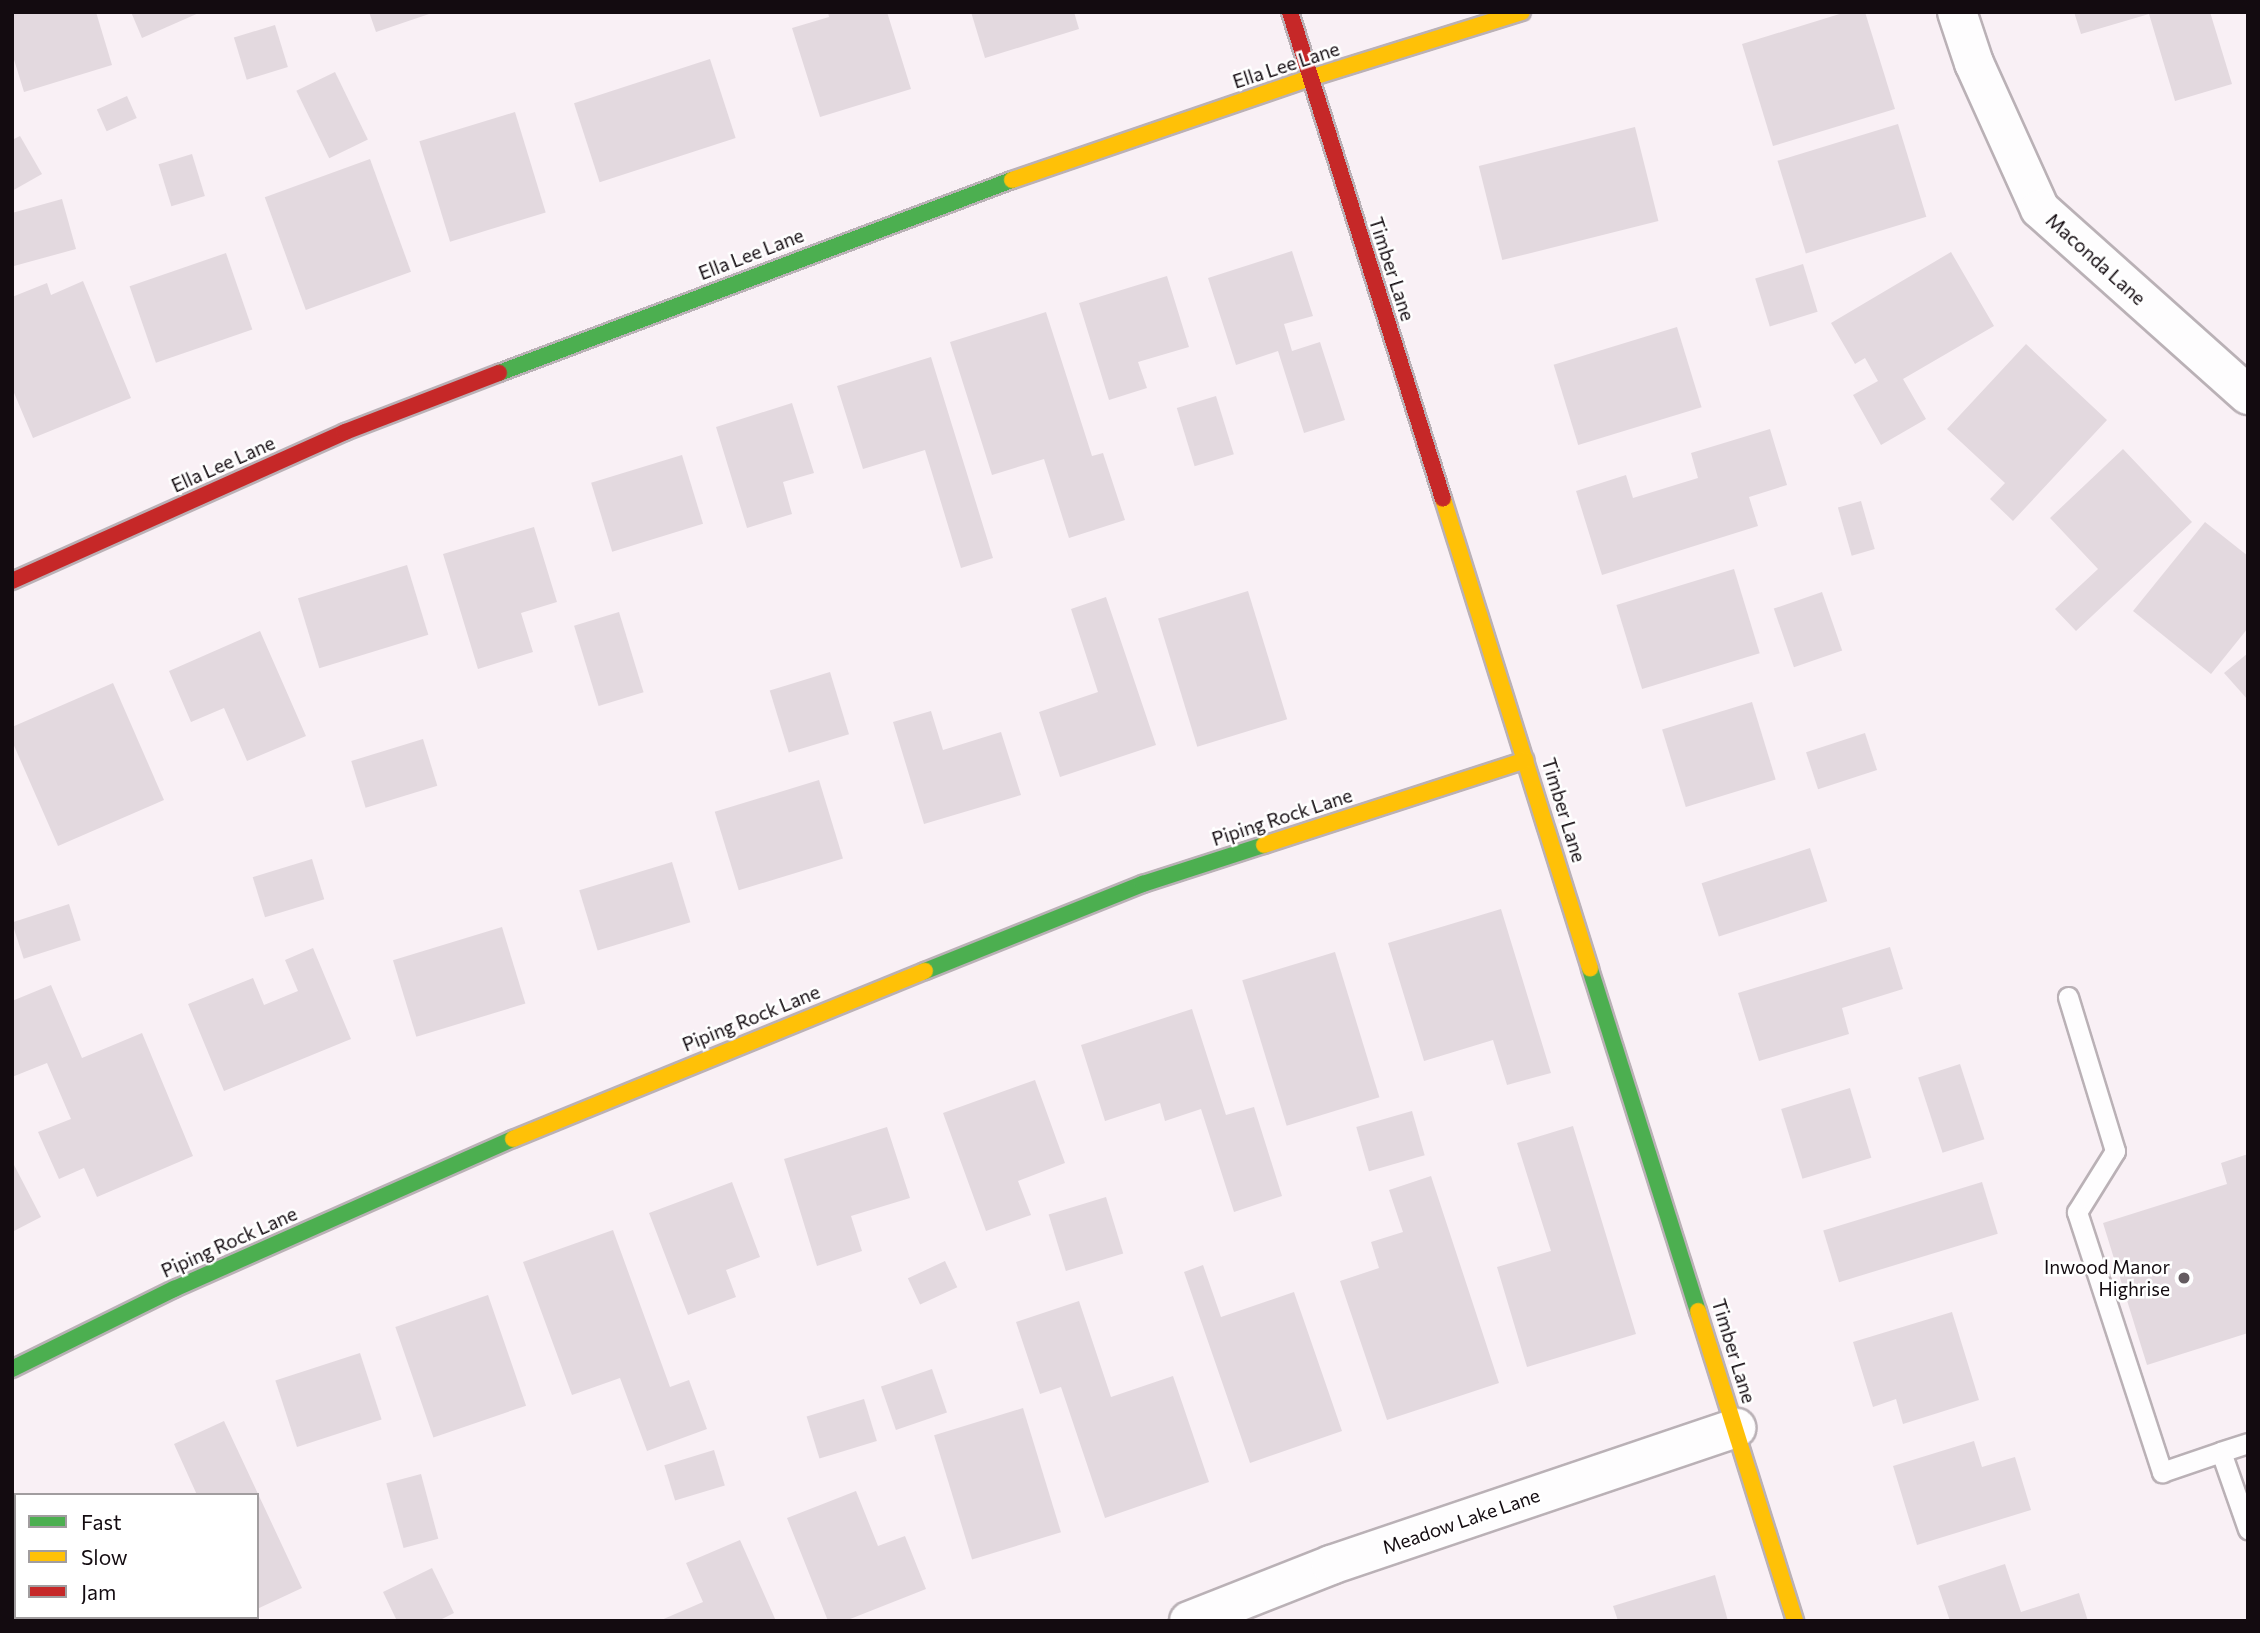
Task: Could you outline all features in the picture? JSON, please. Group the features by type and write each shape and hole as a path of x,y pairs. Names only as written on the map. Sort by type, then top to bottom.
{"street":[{"name":"Timber Lane","path":"1290,12 1795,1621"},
{"name":"Ella Lee Lane","path":"12,581 358,427 905,217 1310,78 1522,12"},
{"name":"Maconda Lane","path":"1957,12 1974,64 2040,209 2248,396"},
{"name":"Piping Rock Lane","path":"12,1369 174,1289 584,1107 1143,884 1526,760"},
{"name":"Meadow Lake Lane","path":"1189,1621 1331,1565 1736,1428"}],"lane":[{"path":"2068,997 2115,1151 2077,1212 2162,1472 2248,1443"},
{"path":"2221,1452 2248,1529"}],"building":[{"path":"12,12 96,12 112,65 24,92 12,53"},
{"path":"131,12 201,12 142,38"},
{"path":"369,12 432,12 432,13 376,32"},
{"path":"828,12 887,12 911,89 820,117 792,28 829,17"},
{"path":"971,12 1074,12 1079,29 985,58"},
{"path":"1846,12 1865,12 1895,109 1773,146 1742,44"},
{"path":"2074,12 2210,12 2232,84 2175,101 2149,14 2081,34"},
{"path":"275,25 288,67 247,80 234,38"},
{"path":"710,59 736,138 600,182 574,103"},
{"path":"335,72 368,139 329,158 296,91"},
{"path":"127,96 137,118 107,131 97,109"},
{"path":"515,112 546,212 450,242 419,141"},
{"path":"1898,124 1926,217 1806,254 1778,161"},
{"path":"1635,127 1658,221 1502,260 1479,166"},
{"path":"20,136 42,174 12,191 12,140"},
{"path":"192,154 205,196 171,206 159,164"},
{"path":"370,159 411,272 306,310 265,197"},
{"path":"62,199 76,249 14,266 12,213"},
{"path":"1292,251 1313,316 1284,324 1292,351 1320,342 1345,420 1304,433 1278,351 1236,365 1208,278"},
{"path":"1951,252 1994,326 1903,379 1926,419 1881,445 1853,395 1878,381 1865,358 1855,364 1831,323"},
{"path":"226,253 252,330 156,363 130,286"},
{"path":"1803,264 1818,312 1770,326 1755,279"},
{"path":"1167,276 1189,347 1138,362 1147,388 1109,400 1079,303"},
{"path":"83,281 131,398 33,438 12,388 12,297 47,283 51,295"},
{"path":"1046,312 1092,456 1103,453 1125,520 1069,538 1044,459 992,475 950,342"},
{"path":"1677,327 1702,407 1578,445 1554,365"},
{"path":"2026,344 2107,420 2013,521 1990,499 2005,483 1947,429"},
{"path":"931,357 993,558 961,568 925,450 863,469 837,386"},
{"path":"1216,396 1234,454 1195,466 1177,408"},
{"path":"792,403 814,473 783,482 792,514 747,528 716,427"},
{"path":"1770,429 1787,485 1749,497 1758,526 1602,575 1576,491 1626,475 1633,498 1698,478 1691,453"},
{"path":"2123,449 2192,522 2076,631 2055,609 2098,569 2050,518"},
{"path":"682,455 703,524 612,552 591,483"},
{"path":"1861,501 1875,549 1852,556 1838,508"},
{"path":"2205,522 2248,556 2248,628 2211,674 2133,611"},
{"path":"534,527 557,602 521,613 533,652 478,669 443,554"},
{"path":"407,565 428,635 319,668 298,598"},
{"path":"1734,569 1760,653 1642,689 1616,605"},
{"path":"1248,591 1287,719 1197,747 1158,618"},
{"path":"1822,592 1842,651 1794,667 1774,609"},
{"path":"1106,597 1156,745 1060,777 1039,712 1098,692 1071,609"},
{"path":"619,612 644,692 599,706 574,626"},
{"path":"260,631 306,736 247,761 224,708 191,722 169,671"},
{"path":"2248,653 2248,700 2224,673"},
{"path":"830,672 849,734 789,753 770,690"},
{"path":"113,683 164,800 58,846 12,741 12,727"},
{"path":"1752,702 1776,779 1686,807 1662,729"},
{"path":"931,711 943,750 1001,732 1021,795 924,824 893,722"},
{"path":"1865,733 1877,770 1818,789 1806,752"},
{"path":"423,739 437,786 366,808 351,761"},
{"path":"819,780 843,858 739,890 715,812"},
{"path":"1810,848 1827,901 1719,936 1702,883"},
{"path":"312,859 324,899 265,917 253,877"},
{"path":"672,862 690,922 598,951 579,890"},
{"path":"69,904 81,940 24,959 12,923"},
{"path":"1501,909 1551,1073 1507,1085 1493,1040 1424,1061 1388,943"},
{"path":"502,927 525,1004 416,1037 393,960"},
{"path":"1890,947 1903,989 1842,1008 1849,1034 1759,1061 1738,993"},
{"path":"313,948 351,1039 224,1091 188,1004 253,978 264,1005 298,991 285,960"},
{"path":"1335,952 1379,1097 1287,1126 1242,980"},
{"path":"51,985 82,1058 142,1033 193,1156 97,1197 84,1168 59,1179 38,1132 71,1119 47,1063 12,1077 12,1001"},
{"path":"1192,1009 1226,1115 1254,1107 1282,1196 1234,1212 1201,1109 1165,1121 1160,1103 1105,1121 1081,1045"},
{"path":"1960,1064 1984,1139 1943,1153 1918,1078"},
{"path":"1035,1080 1065,1163 1018,1181 1031,1215 986,1231 943,1113"},
{"path":"1850,1088 1871,1158 1802,1179 1781,1109"},
{"path":"1412,1111 1425,1155 1369,1171 1356,1127"},
{"path":"1573,1126 1636,1334 1527,1367 1497,1267 1551,1251 1517,1143"},
{"path":"887,1127 910,1198 851,1216 862,1251 817,1266 784,1159"},
{"name":"Inwood Manor Highrise","path":"2248,1154 2248,1333 2147,1365 2103,1223 2227,1184 2221,1163"},
{"path":"12,1161 41,1217 12,1232"},
{"path":"1431,1176 1499,1383 1387,1420 1340,1281 1379,1268 1371,1242 1403,1232 1389,1190"},
{"path":"732,1182 760,1257 726,1270 736,1297 688,1315 649,1213"},
{"path":"1982,1182 1998,1234 1839,1282 1823,1231"},
{"path":"1106,1197 1123,1253 1066,1271 1049,1215"},
{"path":"613,1230 670,1387 689,1380 707,1429 647,1451 620,1378 572,1395 523,1262"},
{"path":"945,1261 957,1287 920,1305 908,1278"},
{"path":"1203,1265 1221,1317 1294,1292 1342,1431 1250,1463 1184,1272"},
{"path":"488,1295 526,1406 433,1438 395,1327"},
{"path":"1079,1301 1111,1397 1173,1376 1209,1482 1105,1518 1061,1387 1040,1394 1016,1322"},
{"path":"1952,1312 1979,1400 1903,1424 1896,1399 1873,1407 1853,1342"},
{"path":"360,1353 382,1420 297,1447 275,1381"},
{"path":"932,1369 947,1412 896,1430 881,1387"},
{"path":"864,1399 877,1441 819,1459 807,1417"},
{"path":"1023,1408 1061,1532 972,1560 934,1435"},
{"path":"224,1421 258,1493 196,1493 174,1444"},
{"path":"1974,1441 1982,1467 2015,1457 2031,1510 1917,1545 1893,1466"},
{"path":"714,1450 725,1485 675,1501 664,1465"},
{"path":"421,1474 438,1539 404,1548 386,1483"},
{"path":"856,1491 878,1546 905,1536 926,1589 845,1621 828,1621 787,1518"},
{"path":"259,1496 302,1588 259,1608"},
{"path":"740,1540 776,1621 659,1621 703,1602 686,1563"},
{"path":"2005,1564 2021,1612 2079,1593 2088,1621 1950,1621 1938,1586"},
{"path":"432,1568 454,1613 438,1621 397,1621 383,1592"},
{"path":"1715,1575 1728,1621 1618,1621 1613,1606"},
{"path":"203,1619 204,1621 138,1621"}],"traffic: fast":[{"path":"499,373 1012,180"},
{"path":"925,971 1143,884 1264,845"},
{"path":"1590,969 1698,1311"},
{"path":"12,1369 174,1289 513,1139"}],"traffic: slow":[{"path":"1012,180 1310,78 1522,12"},
{"path":"1443,499 1590,969"},
{"path":"1264,845 1526,760"},
{"path":"513,1139 925,971"},
{"path":"1698,1311 1795,1621"}],"traffic: jam":[{"path":"1290,12 1443,499"},
{"path":"12,581 345,432 499,373"}],"place":[{"name":"Inwood Manor Highrise","path":"2184,1278"}]}
